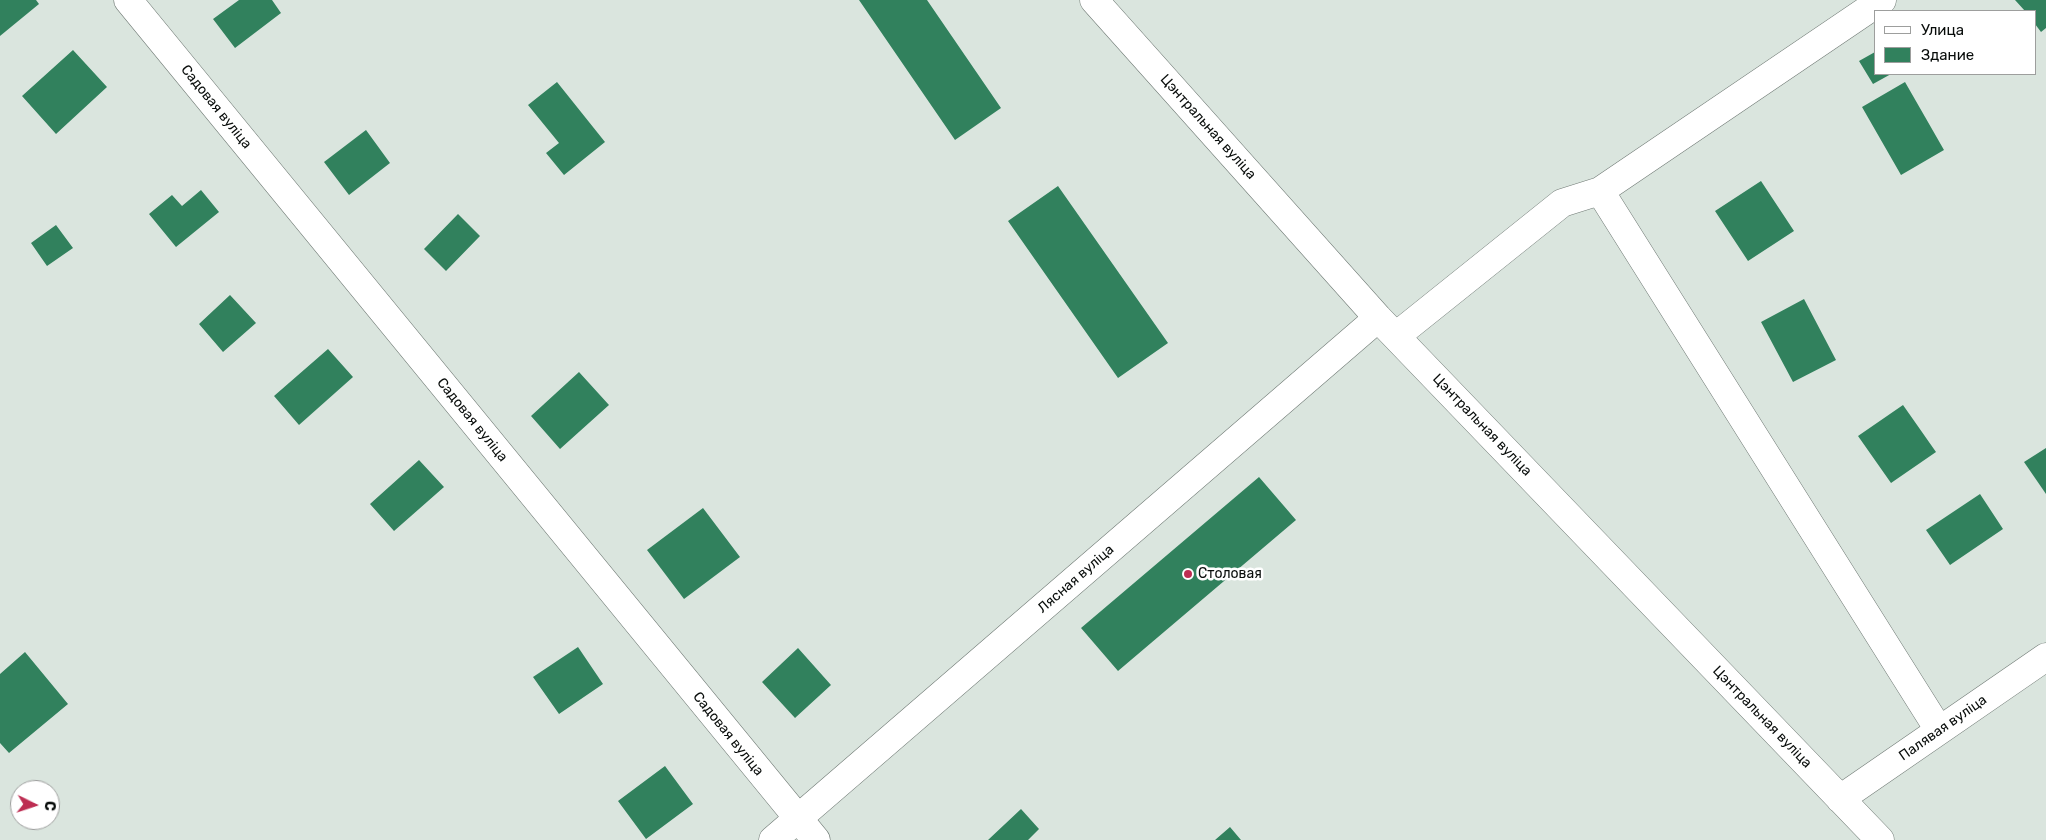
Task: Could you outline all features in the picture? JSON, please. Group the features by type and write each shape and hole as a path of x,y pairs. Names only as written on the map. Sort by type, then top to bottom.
{"street":[{"name":"Садовая вуліца","path":"128,0 816,840"},
{"name":"Цэнтральная вуліца","path":"1094,0 1387,327 1880,840"},
{"name":"Лясная вуліца","path":"773,840 1387,327 1562,204 1600,191 1882,0"},
{"path":"1600,191 1939,730"},
{"name":"Палявая вуліца","path":"1840,799 2046,657"}],"building":[{"path":"0,0 36,0 39,4 0,36"},
{"path":"239,0 272,0 281,13 235,48 213,19"},
{"path":"859,0 927,0 1001,108 955,140"},
{"path":"2015,0 2046,0 2046,28 2041,32 2036,25 2036,10 2024,10"},
{"path":"73,50 107,87 56,134 22,96"},
{"path":"1874,53 1874,75 1889,75 1873,84 1859,61"},
{"path":"557,82 605,142 564,175 546,153 559,143 528,105"},
{"path":"1905,82 1944,150 1901,175 1862,107"},
{"path":"366,130 390,163 349,195 324,162"},
{"path":"1761,181 1794,231 1748,261 1715,211"},
{"path":"1058,186 1168,343 1118,378 1008,221"},
{"path":"201,190 219,212 176,247 149,214 172,195 182,206"},
{"path":"458,214 480,236 446,271 424,249"},
{"path":"56,225 73,248 47,266 31,243"},
{"path":"230,295 256,323 223,352 199,324"},
{"path":"1804,299 1836,360 1793,382 1761,322"},
{"path":"328,349 353,377 299,425 274,396"},
{"path":"579,372 609,405 560,449 531,416"},
{"path":"1903,405 1936,452 1891,483 1858,436"},
{"path":"2046,448 2046,494 2024,462"},
{"path":"419,460 444,487 394,531 370,504"},
{"name":"Столовая","path":"1259,477 1296,520 1118,671 1081,628"},
{"path":"1980,494 2003,529 1950,565 1926,530"},
{"path":"703,508 740,557 684,599 647,550"},
{"path":"578,647 603,684 559,714 533,677"},
{"path":"798,648 831,685 795,718 762,682"},
{"path":"25,652 68,704 9,753 0,743 0,674"},
{"path":"665,766 693,804 646,839 618,801"},
{"path":"1021,809 1039,829 1028,840 988,840"},
{"path":"1230,827 1241,840 1215,840"}],"place":[{"name":"Столовая","path":"1188,574"}]}
